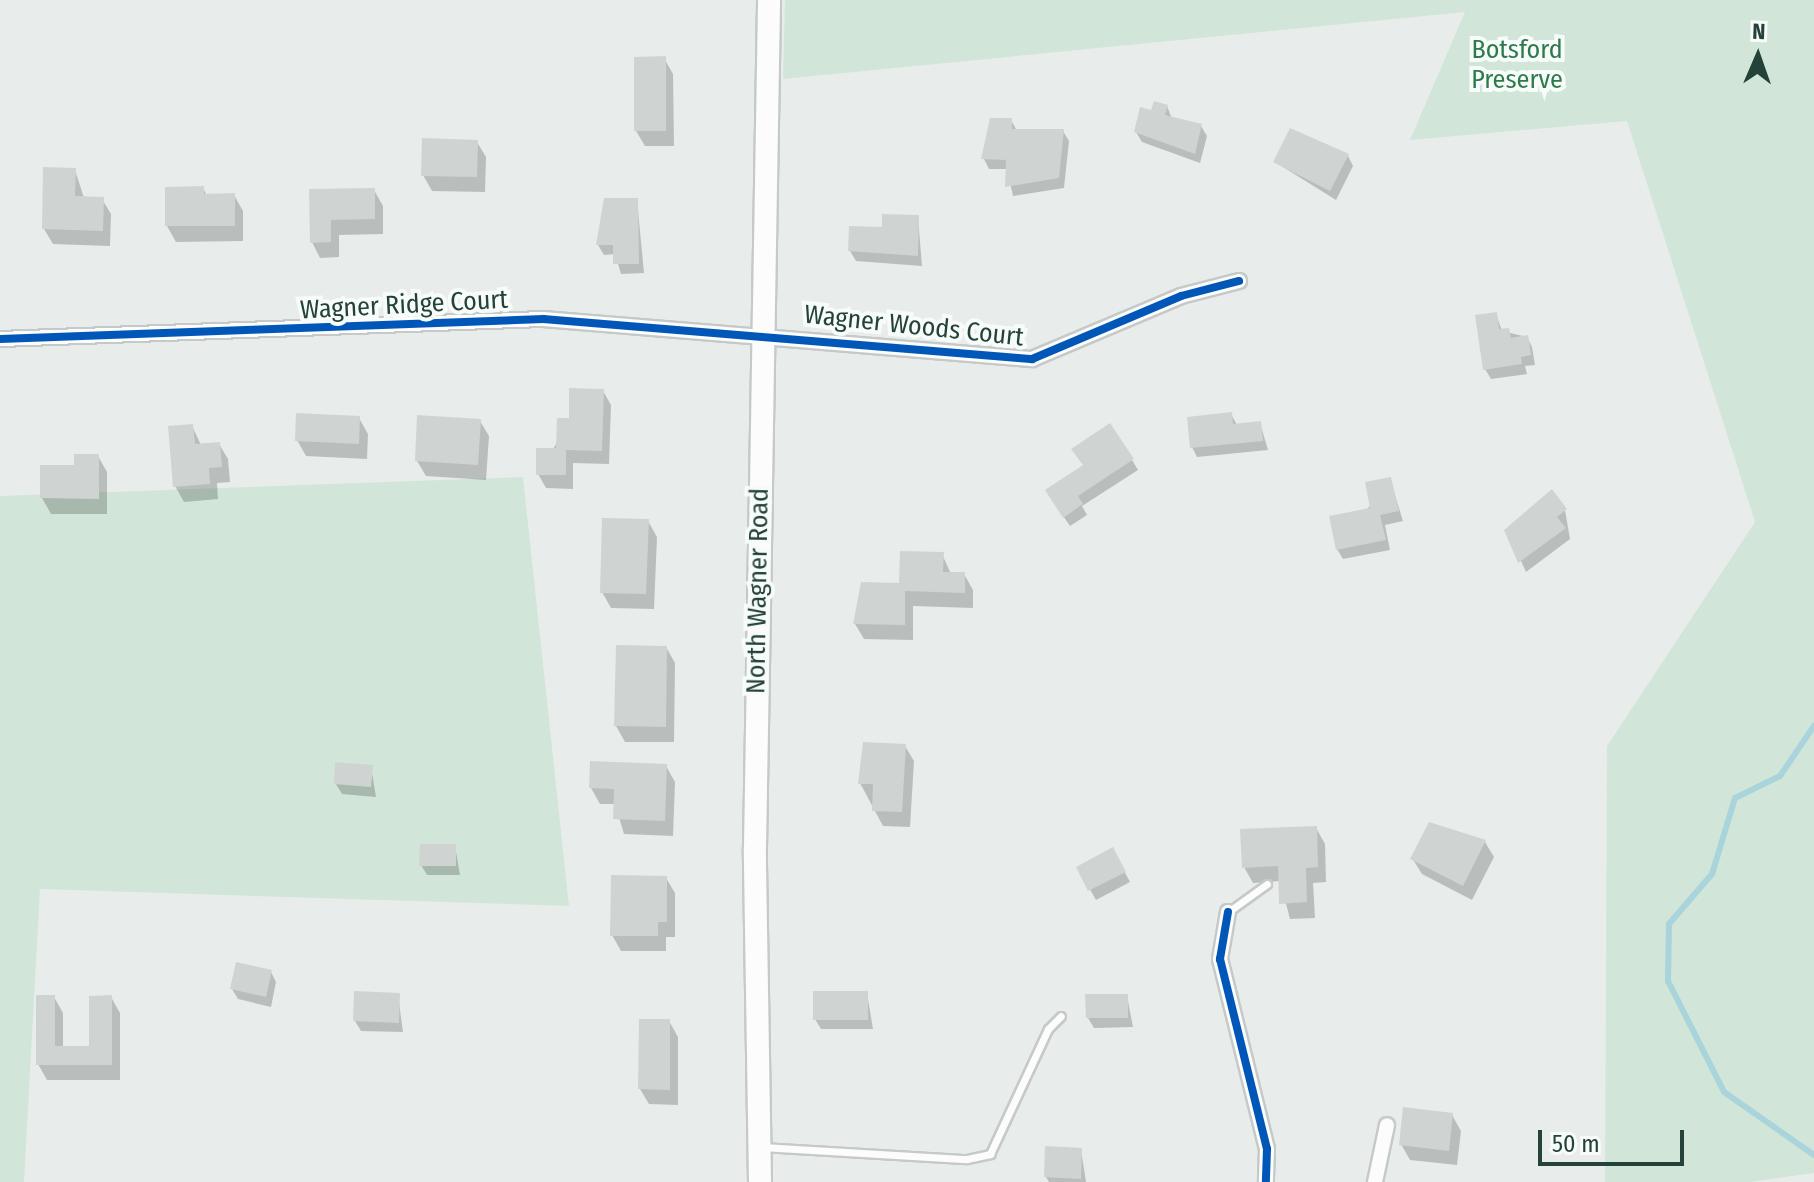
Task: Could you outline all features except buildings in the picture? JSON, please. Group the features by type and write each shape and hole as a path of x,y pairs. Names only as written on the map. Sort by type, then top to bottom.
{"main road":[{"name":"North Wagner Road","path":"760,1182 762,332 769,0"}],"street":[{"name":"Wagner Woods Court","path":"762,332 1032,359 1181,296 1239,281"},
{"name":"Wagner Ridge Court","path":"0,339 544,319 762,332"},
{"path":"1228,912 1220,959 1267,1149 1266,1182"},
{"path":"1375,1182 1387,1125"}],"lane":[{"path":"1228,912 1267,884"},
{"path":"760,1147 967,1159 990,1154 1048,1029 1061,1016"}],"green space":[{"name":"Botsford Preserve","path":"785,0 1814,0 1814,1173 1750,1182 1605,1182 1607,746 1755,522 1627,121 1410,140 1465,12 783,79"},
{"path":"523,477 569,906 40,889 24,1182 0,1182 0,496"}],"waterway":[{"path":"1814,726 1780,776 1735,798 1712,874 1669,924 1668,981 1724,1092 1814,1155"}],"cycle path":[{"path":"0,339 544,319 1032,359 1181,296 1239,281"},
{"path":"1228,912 1220,959 1267,1149 1266,1182"}]}
